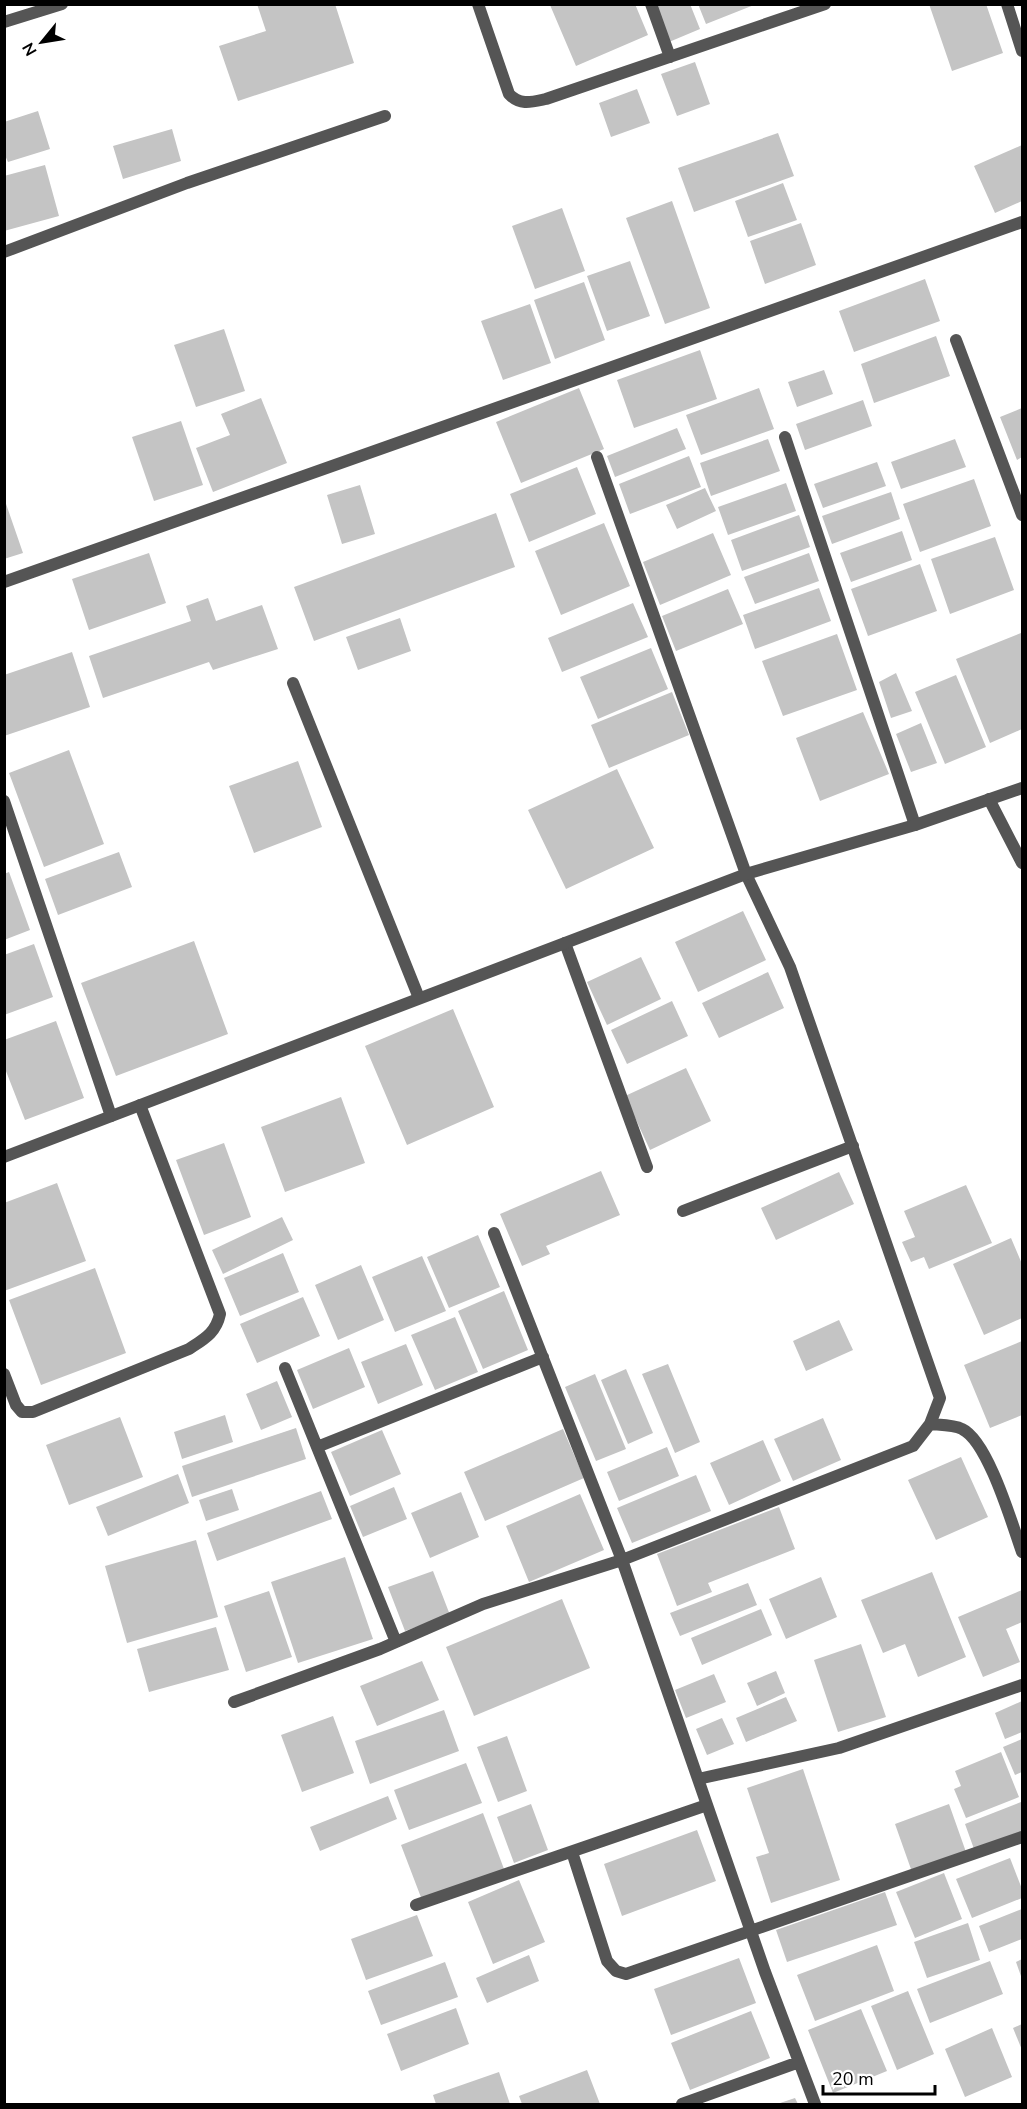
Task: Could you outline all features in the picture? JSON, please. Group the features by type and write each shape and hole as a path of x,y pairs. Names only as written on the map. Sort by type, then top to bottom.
{"street":[{"path":"4,22 62,4"},
{"path":"478,4 509,94 515,101 525,103 546,99 825,4"},
{"path":"651,4 670,57"},
{"path":"1007,4 1023,51"},
{"path":"4,252 187,183 385,116"},
{"path":"4,582 1023,222"},
{"path":"956,340 1023,515"},
{"path":"785,437 915,825"},
{"path":"234,1702 396,1642 483,1604 622,1560 913,1446 930,1424 939,1398 790,967 746,874 597,457"},
{"path":"293,683 419,998"},
{"path":"4,1157 746,874 915,825 1023,788"},
{"path":"989,800 1023,863"},
{"path":"4,801 111,1116"},
{"path":"565,943 647,1167"},
{"path":"4,1374 16,1405 22,1412 33,1412 189,1349 210,1336 218,1326 220,1314 140,1106"},
{"path":"683,1211 853,1146"},
{"path":"494,1233 622,1560 751,1932 815,2104"},
{"path":"317,1447 543,1358"},
{"path":"285,1368 396,1642"},
{"path":"930,1424 961,1428 973,1436 984,1452 1023,1552"},
{"path":"698,1779 839,1748 1023,1684"},
{"path":"416,1905 707,1806"},
{"path":"572,1852 607,1961 616,1971 626,1974 1023,1837"},
{"path":"682,2104 799,2062"}],"building":[{"path":"257,4 335,4 354,63 238,101 219,46 266,31"},
{"path":"635,4 648,35 576,66 550,5"},
{"path":"654,4 690,4 700,29 669,42"},
{"path":"698,4 754,4 754,5 706,24"},
{"path":"929,4 986,4 1003,53 952,71"},
{"path":"695,62 710,104 677,116 661,74"},
{"path":"637,89 650,123 611,137 599,103"},
{"path":"38,111 50,149 8,162 4,153 4,122"},
{"path":"172,129 181,161 123,179 113,146"},
{"path":"778,133 794,176 694,212 678,168"},
{"path":"1022,145 1022,201 995,213 974,166"},
{"path":"45,165 59,216 4,231 4,176"},
{"path":"783,183 797,220 748,237 735,201"},
{"path":"672,201 710,308 665,324 626,218"},
{"path":"562,208 585,271 535,289 512,226"},
{"path":"801,223 816,265 765,284 750,241"},
{"path":"630,261 650,316 607,331 587,276"},
{"path":"925,279 940,321 854,352 839,311"},
{"path":"584,282 605,340 555,359 534,300"},
{"path":"530,304 551,363 503,380 481,321"},
{"path":"224,329 245,391 196,407 174,345"},
{"path":"936,336 950,376 874,403 861,364"},
{"path":"700,350 717,399 634,428 617,380"},
{"path":"824,370 833,394 797,407 788,382"},
{"path":"579,388 604,449 521,483 496,422"},
{"path":"759,388 774,429 701,455 686,415"},
{"path":"261,398 287,463 213,492 196,448 230,435 221,414"},
{"path":"863,400 872,426 805,450 796,424"},
{"path":"1022,408 1022,457 1017,460 1000,417"},
{"path":"181,421 203,485 154,501 132,437"},
{"path":"677,428 686,449 615,477 607,456"},
{"path":"768,439 780,471 711,496 700,463"},
{"path":"955,439 966,467 901,489 891,462"},
{"path":"689,456 701,487 630,514 619,484"},
{"path":"877,462 886,486 823,508 814,484"},
{"path":"577,467 596,514 529,542 510,494"},
{"path":"974,479 991,526 920,552 903,504"},
{"path":"786,483 796,511 728,535 718,507"},
{"path":"360,485 375,534 342,544 327,495"},
{"path":"705,488 716,511 677,529 666,505"},
{"path":"891,492 900,519 832,544 822,516"},
{"path":"4,498 23,553 4,559"},
{"path":"496,513 515,567 314,641 294,587"},
{"path":"799,515 810,547 742,571 731,540"},
{"path":"604,523 630,586 561,615 535,551"},
{"path":"902,531 912,560 851,582 840,553"},
{"path":"713,533 731,575 660,605 643,562"},
{"path":"995,537 1014,590 950,614 931,559"},
{"path":"149,553 166,603 89,630 72,579"},
{"path":"809,553 819,581 755,604 744,577"},
{"path":"920,564 937,611 868,636 851,589"},
{"path":"819,588 831,621 755,649 743,615"},
{"path":"728,589 743,624 676,651 662,616"},
{"path":"208,598 216,621 262,605 278,649 213,670 209,662 103,698 89,656 191,621 186,606"},
{"path":"633,603 648,637 562,672 548,638"},
{"path":"400,618 411,651 358,670 346,637"},
{"path":"1021,633 1022,729 990,743 956,659"},
{"path":"837,634 857,690 783,716 762,661"},
{"path":"651,648 668,689 598,719 580,677"},
{"path":"72,652 90,707 4,736 4,675"},
{"path":"896,673 912,711 891,718 879,682"},
{"path":"956,675 986,747 945,764 915,692"},
{"path":"672,692 689,735 609,768 591,725"},
{"path":"863,712 889,774 820,801 796,738"},
{"path":"921,723 937,763 911,772 896,734"},
{"path":"69,750 104,844 44,867 9,773"},
{"path":"298,761 322,827 254,853 229,786"},
{"path":"617,769 654,848 566,889 528,810"},
{"path":"119,852 132,887 58,915 45,879"},
{"path":"9,872 30,930 4,940 4,874"},
{"path":"743,911 766,960 698,992 675,942"},
{"path":"194,941 228,1034 116,1076 81,983"},
{"path":"34,944 53,997 4,1015 4,955"},
{"path":"641,957 661,999 607,1025 587,982"},
{"path":"768,972 784,1008 719,1038 702,1003"},
{"path":"672,1001 688,1036 627,1064 611,1030"},
{"path":"453,1009 494,1107 407,1145 365,1046"},
{"path":"56,1021 84,1098 25,1120 4,1066 4,1040"},
{"path":"686,1068 711,1121 650,1150 625,1096"},
{"path":"341,1097 365,1163 285,1192 261,1127"},
{"path":"224,1143 251,1217 204,1235 176,1160"},
{"path":"601,1171 620,1215 546,1246 550,1254 522,1266 500,1214"},
{"path":"839,1172 854,1204 776,1240 761,1208"},
{"path":"57,1183 86,1261 4,1291 4,1203"},
{"path":"966,1185 992,1243 929,1269 924,1257 911,1262 902,1242 915,1237 904,1211"},
{"path":"282,1217 293,1240 223,1274 212,1250"},
{"path":"478,1235 500,1287 449,1308 427,1257"},
{"path":"1011,1238 1022,1264 1022,1318 984,1335 953,1264"},
{"path":"283,1253 299,1292 240,1316 224,1278"},
{"path":"422,1256 446,1311 395,1332 372,1277"},
{"path":"361,1265 384,1320 338,1340 315,1285"},
{"path":"95,1268 126,1353 41,1385 9,1300"},
{"path":"504,1291 528,1350 483,1369 458,1311"},
{"path":"303,1297 320,1336 257,1363 240,1324"},
{"path":"455,1317 478,1372 435,1390 411,1335"},
{"path":"839,1320 853,1350 806,1371 793,1341"},
{"path":"1022,1341 1022,1415 990,1428 964,1365"},
{"path":"406,1344 423,1385 378,1404 361,1362"},
{"path":"349,1348 365,1387 313,1409 297,1370"},
{"path":"668,1364 700,1442 675,1453 642,1374"},
{"path":"626,1369 653,1433 628,1444 601,1380"},
{"path":"595,1374 626,1449 596,1461 565,1387"},
{"path":"277,1381 292,1417 261,1430 246,1394"},
{"path":"225,1415 233,1442 182,1459 174,1432"},
{"path":"120,1417 143,1477 69,1505 46,1445"},
{"path":"823,1418 841,1460 793,1481 774,1439"},
{"path":"296,1428 306,1459 192,1497 182,1466"},
{"path":"563,1429 584,1478 485,1521 464,1472"},
{"path":"382,1430 401,1474 350,1496 331,1452"},
{"path":"763,1440 781,1481 729,1505 710,1463"},
{"path":"667,1447 679,1476 619,1501 607,1472"},
{"path":"961,1457 988,1517 936,1540 908,1480"},
{"path":"178,1474 189,1503 108,1536 96,1507"},
{"path":"696,1475 711,1511 632,1543 617,1508"},
{"path":"394,1487 407,1519 363,1537 350,1506"},
{"path":"232,1489 239,1510 206,1521 199,1500"},
{"path":"321,1491 332,1519 217,1561 207,1533"},
{"path":"461,1492 479,1537 430,1558 411,1513"},
{"path":"580,1494 604,1550 529,1582 506,1526"},
{"path":"779,1507 795,1549 708,1583 712,1592 677,1606 657,1554"},
{"path":"196,1540 218,1617 127,1643 105,1566"},
{"path":"345,1557 373,1639 298,1663 271,1582"},
{"path":"433,1571 450,1615 405,1631 388,1587"},
{"path":"932,1572 966,1657 918,1677 905,1644 883,1653 861,1600"},
{"path":"821,1577 837,1617 786,1639 769,1599"},
{"path":"748,1583 757,1605 680,1636 670,1613"},
{"path":"1022,1590 1022,1622 1006,1629 1020,1662 983,1677 958,1617"},
{"path":"269,1591 292,1657 246,1672 224,1606"},
{"path":"562,1599 590,1668 474,1716 446,1647"},
{"path":"761,1609 772,1635 702,1665 691,1638"},
{"path":"216,1627 229,1670 149,1692 137,1649"},
{"path":"861,1644 886,1717 838,1732 814,1660"},
{"path":"422,1661 439,1700 377,1726 360,1686"},
{"path":"776,1671 785,1693 757,1706 747,1683"},
{"path":"714,1674 726,1702 686,1718 675,1690"},
{"path":"786,1697 797,1721 746,1742 736,1718"},
{"path":"1022,1701 1022,1732 1005,1739 995,1713"},
{"path":"444,1710 459,1751 370,1784 355,1741"},
{"path":"333,1716 354,1773 302,1792 281,1735"},
{"path":"722,1718 734,1744 707,1755 696,1729"},
{"path":"507,1736 527,1791 498,1802 477,1747"},
{"path":"1022,1739 1022,1772 1015,1775 1003,1747"},
{"path":"1001,1752 1019,1797 966,1818 954,1789 961,1786 955,1771"},
{"path":"466,1763 482,1803 409,1830 394,1790"},
{"path":"803,1769 840,1880 771,1903 756,1857 769,1853 747,1788"},
{"path":"388,1796 397,1819 320,1851 310,1827"},
{"path":"1021,1802 1022,1832 974,1849 965,1824"},
{"path":"531,1804 548,1850 514,1863 497,1817"},
{"path":"949,1804 966,1852 912,1872 895,1824"},
{"path":"483,1813 504,1869 422,1900 401,1845"},
{"path":"697,1830 716,1881 622,1916 604,1864"},
{"path":"1010,1858 1022,1889 1022,1898 972,1918 956,1879"},
{"path":"944,1873 962,1919 915,1938 896,1892"},
{"path":"519,1880 545,1942 493,1964 468,1902"},
{"path":"885,1892 897,1925 787,1962 776,1930"},
{"path":"1022,1909 1022,1939 989,1952 979,1926"},
{"path":"417,1915 433,1956 366,1980 351,1939"},
{"path":"968,1923 980,1960 927,1978 914,1942"},
{"path":"877,1945 894,1991 815,2021 797,1975"},
{"path":"529,1955 539,1981 487,2003 476,1978"},
{"path":"739,1958 756,2003 671,2035 654,1989"},
{"path":"1022,1959 1022,1979 1016,1962"},
{"path":"990,1961 1003,1994 930,2023 917,1989"},
{"path":"445,1962 458,1997 381,2025 368,1991"},
{"path":"908,1991 934,2054 897,2070 871,2006"},
{"path":"456,2008 469,2044 401,2071 387,2034"},
{"path":"861,2009 887,2071 833,2093 808,2030"},
{"path":"751,2011 770,2058 690,2090 671,2043"},
{"path":"1022,2024 1022,2050 1013,2028"},
{"path":"992,2028 1012,2077 965,2097 945,2049"},
{"path":"587,2070 600,2104 522,2104 519,2096"},
{"path":"499,2072 510,2104 436,2104 433,2095"},
{"path":"795,2098 798,2104 777,2104"}]}
